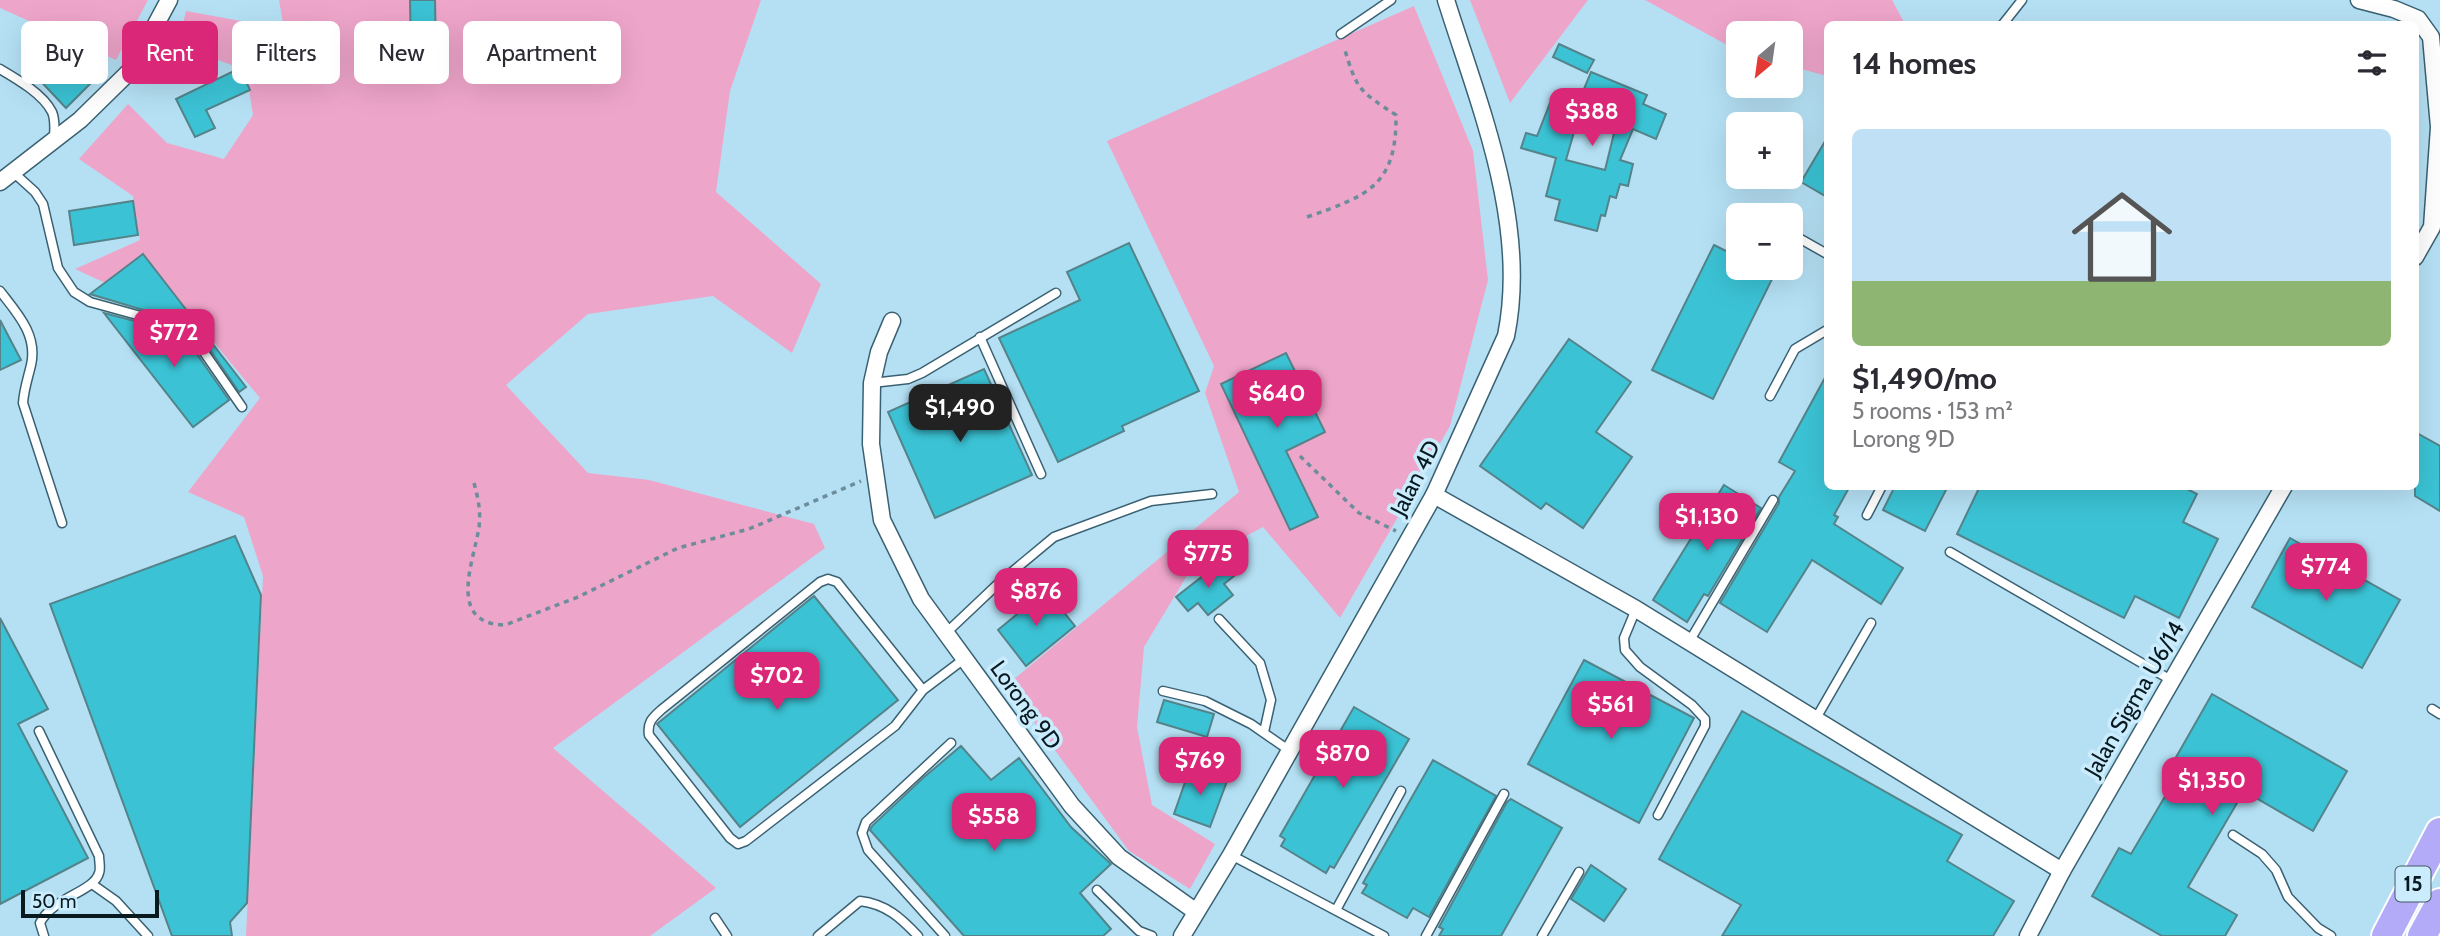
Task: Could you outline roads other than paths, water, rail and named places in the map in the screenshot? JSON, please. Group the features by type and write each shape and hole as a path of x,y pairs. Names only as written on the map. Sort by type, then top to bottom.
{"highway":[{"name":"15","path":"2386,936 2440,832"},
{"name":"15","path":"2422,936 2440,903"}],"street":[{"path":"6,177 80,120 132,69 169,0"},
{"name":"Jalan 4D","path":"1182,936 1231,855 1434,495 1506,336 1511,310 1509,235 1497,162 1446,0"},
{"path":"2359,0 2394,9 2418,19 2431,37 2439,127 2432,227 2419,250"},
{"name":"Lorong 9D","path":"892,321 883,342 872,383 872,444 882,520 921,600 1072,806 1119,857 1195,911"},
{"name":"Jalan Sigma U6/14","path":"2028,936 2062,871 2282,490"},
{"path":"1434,495 1636,609 2062,871"}],"lane":[{"path":"1341,34 1391,0"},
{"path":"2005,21 2022,0"},
{"path":"0,69 38,95 51,111 55,121 54,140"},
{"path":"6,177 34,192 43,204 58,268 74,292 90,302 173,328 199,345 242,407"},
{"path":"1803,240 1824,252"},
{"path":"0,291 31,336 32,363 24,388 23,402 62,523"},
{"path":"872,383 908,380 1056,293"},
{"path":"1770,396 1795,349 1824,332"},
{"path":"979,337 1041,474"},
{"path":"1867,515 1880,490"},
{"path":"946,633 1001,580 1054,537 1151,501 1212,494"},
{"path":"1689,642 1773,500"},
{"path":"1950,552 2171,680"},
{"path":"923,690 836,582 828,579 820,582 660,710 651,718 649,735 730,838 738,844 746,841 895,726 923,690 964,659"},
{"path":"1636,609 1624,638 1625,650 1640,667 1692,705 1705,719 1705,726 1658,815"},
{"path":"1219,620 1260,663 1271,700 1264,732"},
{"path":"1815,720 1871,623"},
{"path":"1163,691 1205,702 1264,732 1290,751"},
{"path":"39,730 99,856 100,873 92,884 45,911 40,923 44,936"},
{"path":"945,936 869,850 862,833 866,822 951,743"},
{"path":"1336,910 1401,791"},
{"path":"1426,936 1504,794"},
{"path":"2233,835 2262,854 2276,870 2288,897 2318,928 2330,936"},
{"path":"1231,855 1384,936"},
{"path":"1542,936 1579,872"},
{"path":"92,884 117,901 148,936"},
{"path":"1097,890 1136,933 1152,936"},
{"path":"818,936 860,901 872,902 896,913 919,936"},
{"path":"715,918 727,936"}]}
